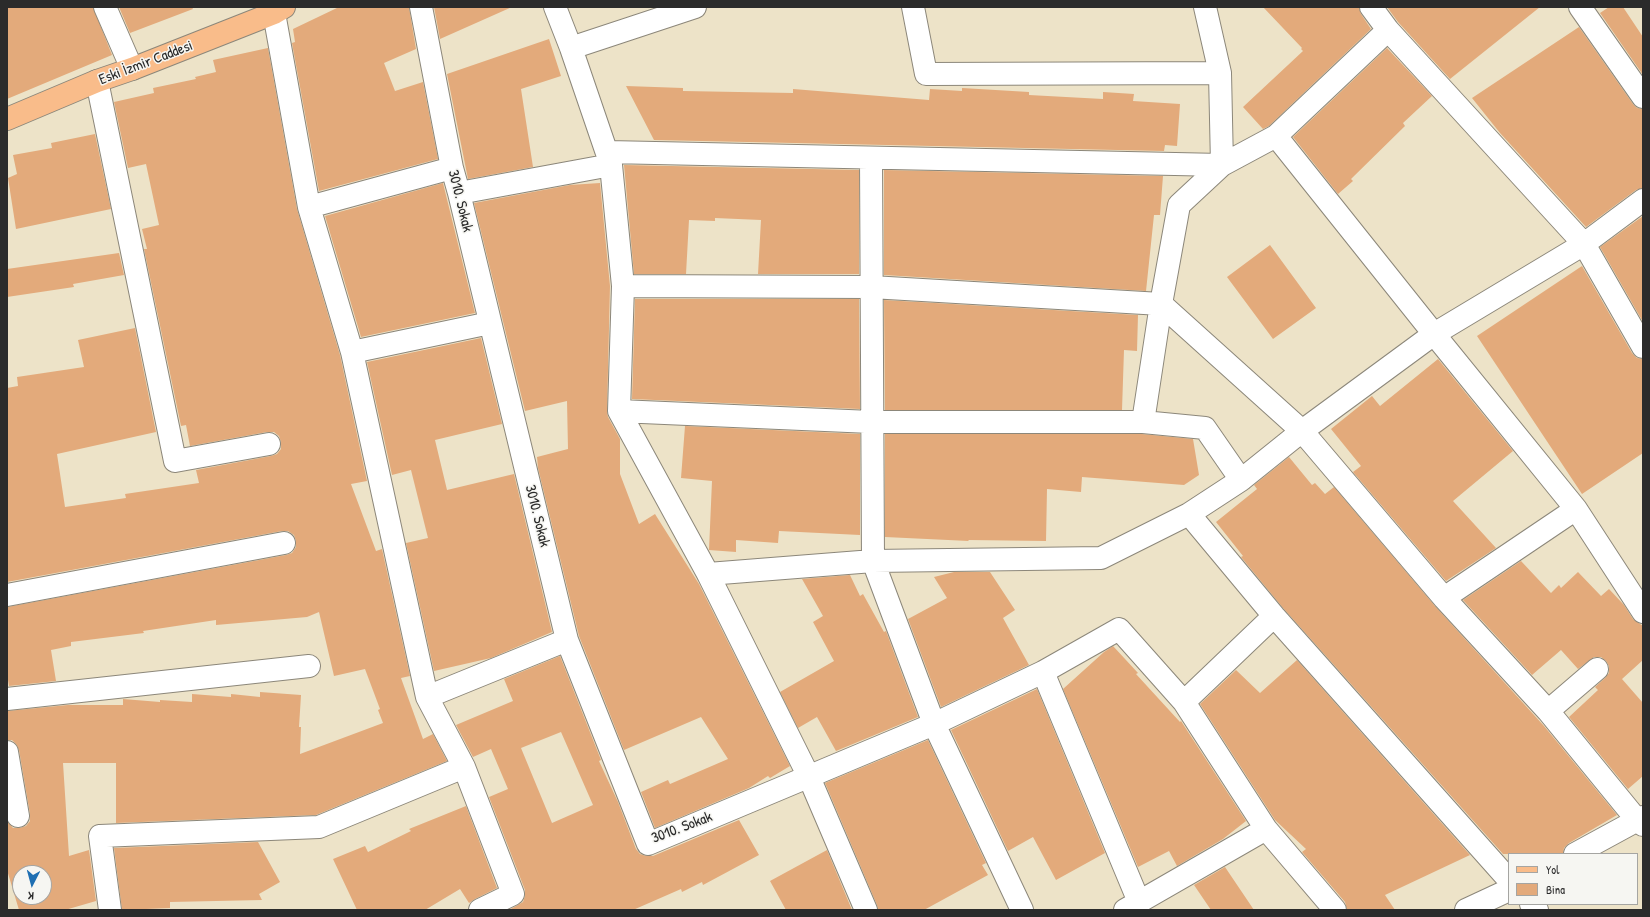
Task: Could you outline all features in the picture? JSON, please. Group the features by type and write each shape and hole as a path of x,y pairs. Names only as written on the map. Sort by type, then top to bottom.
{"main road":[{"name":"Eski İzmir Caddesi","path":"7,119 97,81 132,69 279,10"}],"street":[{"path":"105,7 132,69"},
{"name":"3010. Sokak","path":"421,7 452,168 567,640 648,844 809,777"},
{"path":"555,7 571,48 609,158 623,286 620,411 708,574 809,777 866,910"},
{"path":"571,48 695,7"},
{"path":"914,7 926,74 1220,73"},
{"path":"1205,7 1220,73 1222,165"},
{"path":"1371,7 1388,30 1584,244 1643,346"},
{"path":"1580,7 1643,97"},
{"path":"279,10 310,207 352,352 427,697 464,767 513,894 480,910"},
{"path":"1143,422 1161,304 1179,205 1222,165 1276,136 1388,30"},
{"path":"97,81 176,461 269,444"},
{"path":"1276,136 1434,334 1576,508 1643,612"},
{"path":"459,193 609,158 871,158 1222,165"},
{"path":"871,158 871,422 873,561 934,724 1022,910"},
{"path":"310,207 452,168"},
{"path":"708,574 873,561 1101,558 1189,514 1241,480 1302,430 1434,334 1584,244 1643,200"},
{"path":"623,286 871,287 1161,304 1302,430 1444,598 1548,711 1641,820 1577,853"},
{"path":"352,352 490,323"},
{"path":"620,411 871,422 1143,422 1205,428 1241,480"},
{"path":"1444,598 1576,508"},
{"path":"1189,514 1274,616 1508,879"},
{"path":"7,594 284,543"},
{"path":"1184,702 1274,616"},
{"path":"809,777 934,724 1043,672 1119,629 1184,702 1266,829 1335,910"},
{"path":"427,697 567,640"},
{"path":"7,699 309,666"},
{"path":"1548,711 1597,669"},
{"path":"1043,672 1132,906 1266,829"},
{"path":"7,752 18,816"},
{"path":"110,910 100,836 319,827 464,767"},
{"path":"1466,910 1508,890"}],"building":[{"path":"7,7 93,7 112,55 7,99"},
{"path":"119,7 192,7 193,9 130,33"},
{"path":"339,7 409,7 416,49 384,63 395,91 423,82 438,159 319,191 292,43 295,42 293,29"},
{"path":"434,7 512,7 440,39"},
{"path":"1263,7 1359,7 1361,14 1371,29 1269,126 1263,129 1243,107 1303,51 1301,49 1302,48"},
{"path":"1387,7 1540,7 1450,79 1398,22"},
{"path":"1609,7 1623,7 1643,37 1643,75 1600,13"},
{"path":"1579,27 1633,104 1637,108 1643,109 1643,188 1636,190 1586,227 1500,133 1472,98"},
{"path":"549,39 561,76 521,89 533,167 468,179 447,74"},
{"path":"268,48 297,209 340,355 367,481 351,484 376,551 382,549 410,676 401,678 423,739 433,734 447,761 316,815 116,823 116,763 63,763 69,856 89,850 96,901 65,910 19,910 18,905 52,905 52,865 12,865 12,887 7,870 7,821 13,828 20,828 26,826 30,821 30,814 19,750 12,740 7,740 7,711 68,705 123,705 123,699 160,702 160,700 192,702 192,694 231,697 231,694 260,697 260,692 301,695 299,727 301,727 300,754 383,723 378,710 380,709 365,669 334,676 319,612 307,617 216,625 216,620 143,631 144,633 71,642 71,646 51,650 56,681 9,686 7,674 7,607 286,555 292,553 296,547 294,535 288,531 282,531 7,582 7,388 18,386 17,377 84,367 78,340 135,328 156,432 57,454 65,507 126,498 125,494 199,483 196,470 271,456 277,454 281,449 279,436 274,432 190,446 186,425 181,426 144,249 147,249 142,229 159,225 146,164 128,168 114,102 154,93 153,88 196,79 195,77 216,72 213,60"},
{"path":"1387,48 1432,96 1403,123 1405,126 1351,179 1353,181 1338,194 1293,137"},
{"path":"626,86 683,88 683,91 793,93 793,89 929,100 930,89 962,91 962,88 1029,92 1029,95 1103,99 1103,92 1134,94 1133,101 1180,104 1177,146 1165,145 1164,151 654,140"},
{"path":"95,134 111,209 16,229 8,178 17,174 13,155 52,148 51,143"},
{"path":"624,165 859,170 859,274 758,274 761,220 715,218 715,221 689,220 686,274 634,274"},
{"path":"884,170 1163,176 1160,215 1154,215 1146,291 884,275"},
{"path":"443,183 475,313 361,337 325,216"},
{"path":"600,183 610,286 607,411 608,417 620,439 620,474 639,524 655,514 699,584 790,766 770,778 768,776 749,788 655,828 641,792 668,780 670,784 728,759 701,717 624,750 579,636 538,468 537,457 568,449 567,401 525,411 474,203 570,185"},
{"path":"1643,216 1643,322 1600,247"},
{"path":"1270,245 1316,308 1273,339 1227,277"},
{"path":"119,253 124,275 73,284 74,287 7,297 7,269"},
{"path":"1582,266 1632,353 1637,358 1643,359 1643,453 1582,494 1477,336"},
{"path":"635,299 859,299 860,409 632,399"},
{"path":"884,300 1138,315 1137,351 1124,350 1122,410 885,410"},
{"path":"481,338 502,424 435,440 447,490 514,474 552,632 491,658 434,671 406,543 428,538 411,470 392,475 367,362"},
{"path":"1438,359 1513,451 1453,501 1496,548 1446,581 1353,472 1361,466 1331,429 1372,396 1380,406"},
{"path":"685,426 860,434 860,535 779,531 778,543 736,540 736,552 709,550 712,481 681,478"},
{"path":"885,434 1142,434 1193,439 1199,475 1184,485 1082,477 1081,492 1047,489 1046,541 968,540 969,541 885,537"},
{"path":"1289,457 1312,485 1315,483 1325,494 1334,487 1435,606 1544,726 1617,815 1569,843 1564,848 1563,853 1503,854 1283,608 1241,557 1243,556 1216,522 1257,489 1254,485"},
{"path":"1521,561 1551,593 1559,585 1561,588 1578,572 1601,596 1609,589 1624,605 1633,619 1643,626 1643,660 1622,679 1643,703 1643,776 1628,789 1569,717 1598,690 1595,687 1609,673 1609,666 1606,661 1601,657 1594,657 1578,669 1561,650 1532,675 1463,600"},
{"path":"954,572 990,572 1015,610 1003,618 1029,665 941,707 908,619 947,598 934,577"},
{"path":"850,575 860,596 863,594 884,632 886,631 918,717 836,751 817,717 798,728 780,692 834,661 813,622 823,616 802,579"},
{"path":"1113,646 1138,673 1136,674 1180,722 1181,721 1246,821 1223,839 1177,866 1169,851 1138,867 1063,689 1104,652"},
{"path":"560,656 601,760 599,761 618,802 636,849 640,854 653,856 739,820 759,855 703,885 702,882 682,892 681,889 633,910 509,910 523,902 525,890 489,797 508,789 491,749 473,757 456,725 513,701 504,679","holes":["561,732 593,805 552,823 521,748"]},
{"path":"1297,660 1470,855 1385,895 1395,910 1347,910 1345,902 1302,852 1306,849 1275,820 1200,704 1236,670 1260,693"},
{"path":"1037,689 1105,853 1056,880 1033,837 1008,851 951,730"},
{"path":"928,740 986,863 982,865 988,875 924,910 878,910 825,783"},
{"path":"466,806 497,888 469,903 460,889 425,910 357,910 333,859 365,846 368,852 411,831 409,829"},
{"path":"258,842 280,882 259,894 262,900 170,902 170,908 122,910 114,848"},
{"path":"827,850 852,910 786,910 770,881"},
{"path":"1225,867 1254,910 1211,910 1194,885"}]}
